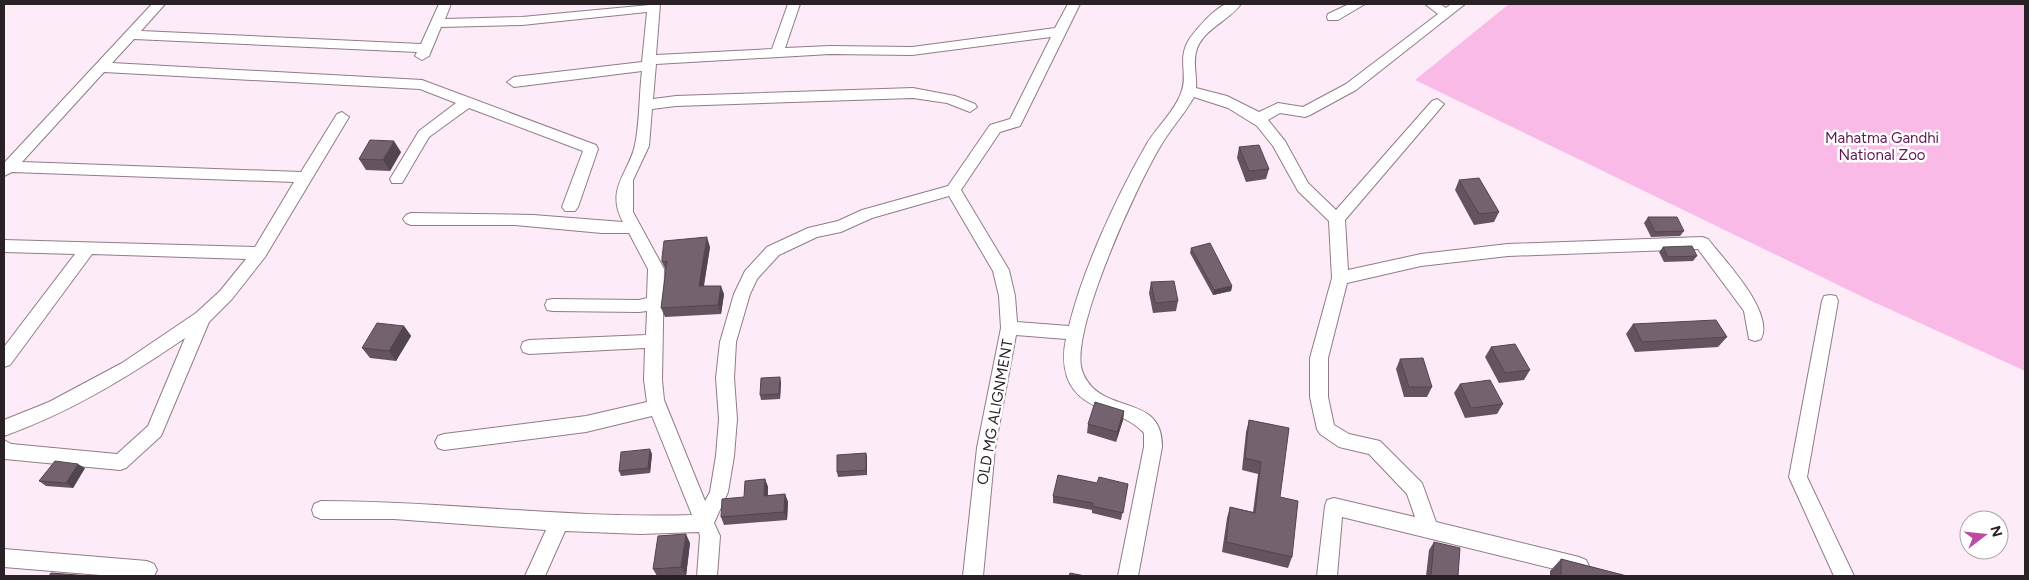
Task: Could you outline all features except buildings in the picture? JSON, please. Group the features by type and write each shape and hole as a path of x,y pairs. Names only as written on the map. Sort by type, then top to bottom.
{"street":[{"path":"6,170 159,4"},
{"path":"131,35 423,52 445,4"},
{"path":"777,53 794,4"},
{"path":"705,523 719,492 725,456 728,419 725,378 728,342 742,294 751,275 773,251 813,232 841,226 867,214 953,190 995,128 1015,123 1058,32 1074,4"},
{"path":"1128,576 1153,447 1152,429 1140,417 1098,401 1080,385 1072,365 1076,332 1102,256 1130,189 1161,130 1183,103 1189,91 1187,68 1192,46 1214,22 1235,4"},
{"path":"1333,17 1359,4"},
{"path":"1431,4 1446,13"},
{"path":"1258,119 1278,108 1306,112 1351,87 1458,4"},
{"path":"436,23 522,21 653,6 642,146 626,180 625,212 656,269 653,380 657,407 710,536 707,576"},
{"path":"514,82 648,63 830,50 912,51 1058,32"},
{"path":"101,67 422,85 591,149 570,207"},
{"path":"1189,91 1209,95 1227,102 1258,119 1279,142 1302,186 1317,204 1337,219"},
{"path":"645,105 676,102 913,93 950,99 970,107"},
{"path":"397,179 424,134 467,102"},
{"path":"1429,529 1415,489 1374,447 1345,441 1326,429 1319,397 1319,358 1340,278 1337,219 1438,104"},
{"path":"4,428 55,407 128,368 202,318 226,295 259,253 342,117"},
{"path":"6,170 305,177"},
{"path":"953,190 1000,270 1008,296 1009,328"},
{"path":"411,218 552,222 615,229 634,226"},
{"path":"1340,278 1421,260 1508,250 1702,243 1752,310 1754,334"},
{"path":"4,246 259,253"},
{"path":"4,360 88,248"},
{"path":"1830,301 1798,477 1844,576"},
{"path":"553,305 639,306 655,302"},
{"path":"4,448 5,451 120,462 155,431 202,318"},
{"name":"OLD MG ALIGNMENT","path":"973,576 986,448 1009,328 1076,332"},
{"path":"529,347 654,342"},
{"path":"444,442 586,424 657,407"},
{"path":"1327,576 1334,506 1596,570"},
{"path":"321,510 394,510 559,522 640,525 705,523"},
{"path":"535,576 559,522"},
{"path":"4,558 147,570 143,576"}],"green space":[{"name":"Mahatma Gandhi National Zoo","path":"1509,4 2025,4 2025,371 1865,298 1415,80"}]}
